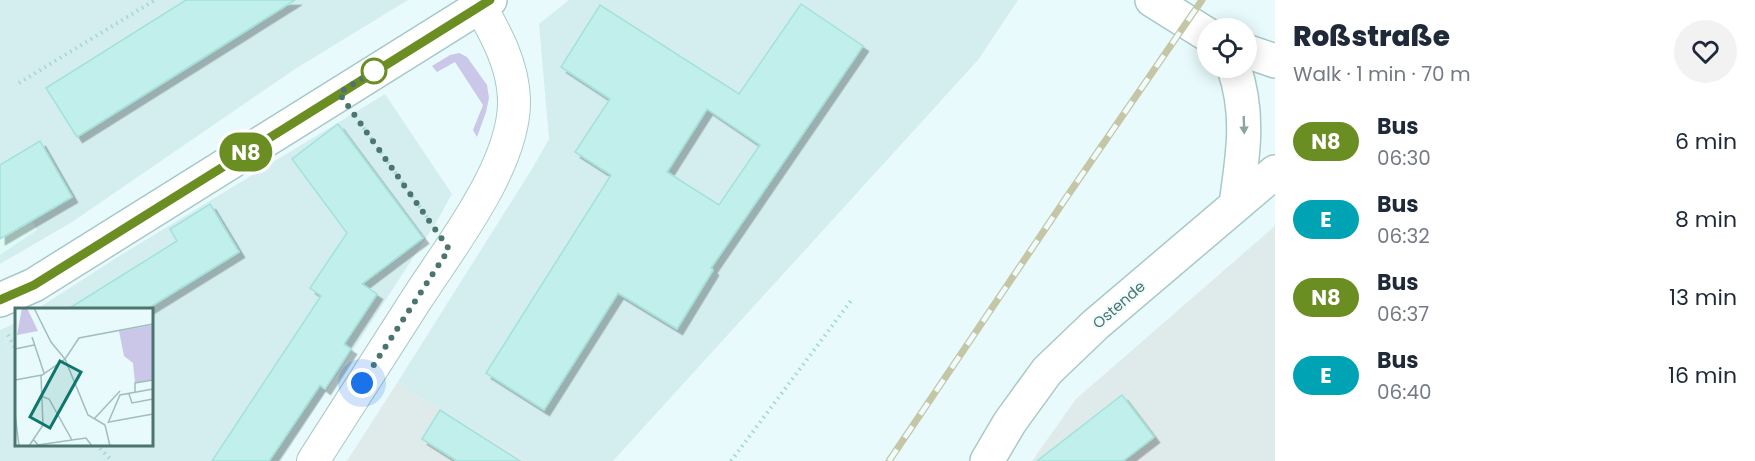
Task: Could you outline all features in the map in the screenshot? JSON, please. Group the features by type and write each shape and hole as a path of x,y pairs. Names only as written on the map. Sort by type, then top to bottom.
{"main road":[{"path":"1152,0 1197,28"},
{"path":"0,300 34,285 485,3"},
{"path":"1257,55 1275,61"},
{"path":"1236,204 1245,127 1241,89 1237,78"},
{"name":"Ostende","path":"987,461 1010,422 1047,371 1095,325 1275,172"}],"street":[{"path":"313,461 471,216 499,164 512,122 514,98 508,65 485,3"}],"path":[{"path":"19,83 155,0"},
{"path":"339,93 449,249"},
{"path":"731,461 853,298"},
{"path":"98,446 112,461"}],"shaded area":[{"path":"0,0 408,0 295,69 72,222 0,264"},
{"path":"569,0 1018,0 978,60 613,461 526,461 397,383 549,139 539,24"},
{"path":"459,53 467,57 487,85 489,98 477,137 473,130 483,105 455,62 437,72 432,66 450,55"},
{"path":"385,94 452,194 437,221 281,461 0,461 0,330 15,323 15,446 153,446 153,308 39,308 116,258"},
{"path":"0,166 37,230 0,255"},
{"path":"1275,226 1275,461 1032,461 1076,399"},
{"path":"397,383 526,461 347,461"}],"building":[{"path":"186,0 295,0 77,137 46,88"},
{"path":"801,4 863,46 711,268 713,270 677,329 618,293 544,410 486,373 611,175 575,152 610,99 561,67 600,5 739,94","holes":["707,109 760,145 719,205 667,172"]},
{"path":"338,124 423,238 362,284 377,294 344,344 351,349 325,389 320,385 269,461 212,461 321,296 310,288 347,233 292,159"},
{"path":"40,141 72,197 0,239 0,165"},
{"path":"210,204 239,252 149,308 70,308 177,241 170,229"},
{"path":"1122,395 1154,437 1123,461 1037,461"},
{"path":"440,410 520,461 457,461 422,439"}],"railway":[{"path":"889,461 1202,0"}],"bus line":[{"name":"N8","path":"0,300 34,285 106,241 490,0"}],"route":[{"path":"362,383 449,249 339,93 376,70 374,71"}]}
